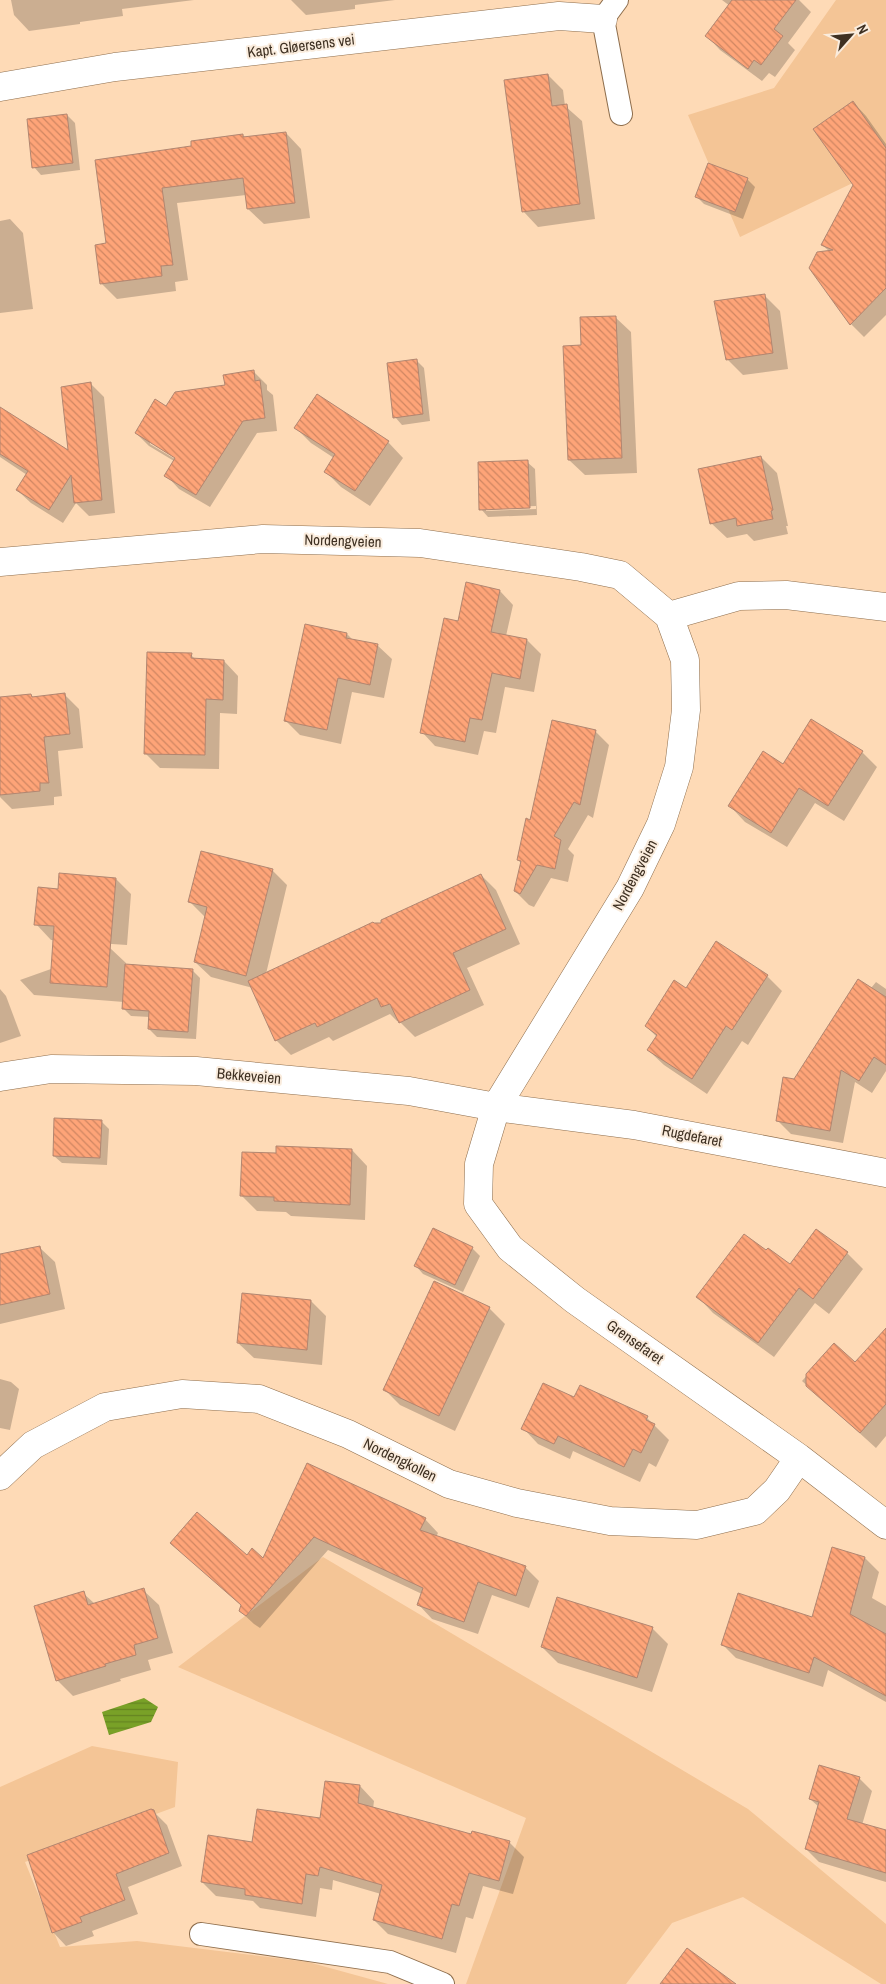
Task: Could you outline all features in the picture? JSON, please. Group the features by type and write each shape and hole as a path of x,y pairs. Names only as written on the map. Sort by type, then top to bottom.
{"street":[{"name":"Kapt. Gløersens vei","path":"0,87 115,67 610,10"},
{"name":"Nordengveien","path":"0,562 263,539 420,543 581,567 620,575 669,616 685,660 686,710 679,767 661,824 630,888 496,1107"},
{"path":"669,616 739,596 786,596 886,607"},
{"name":"Bekkeveien","path":"0,1077 51,1069 196,1071 409,1091 496,1107"},
{"name":"Rugdefaret","path":"496,1107 634,1125 886,1173"},
{"name":"Grensefaret","path":"496,1107 479,1164 478,1204 510,1248 575,1300 799,1458 886,1525"},
{"name":"Nordengkollen","path":"0,1476 33,1444 105,1406 182,1394 258,1400 348,1434 449,1484 517,1503 610,1520 697,1525 755,1511 777,1490 799,1458"}],"lane":[{"name":"Kapt. Gløersens vei","path":"610,10 621,114"},
{"path":"201,1934 390,1962 443,1984"}],"shaded area":[{"path":"836,0 886,0 886,167 740,237 688,115 774,88"},
{"path":"323,1557 748,1809 886,1924 886,1984 881,1984 743,1897 672,1923 626,1984 466,1984 526,1818 178,1667"},
{"path":"144,1698 158,1707 151,1722 109,1735 102,1712"},
{"path":"92,1746 178,1762 175,1807 25,1862 60,1947 137,1941 308,1962 388,1984 0,1984 0,1787"}],"building":[{"path":"732,0 796,0 774,29 783,36 761,65 754,60 748,69 705,36"},
{"path":"548,74 552,106 567,104 580,204 522,212 504,80"},
{"path":"853,101 886,148 886,288 850,325 809,268 817,252 833,250 821,245 853,185 813,129"},
{"path":"67,114 73,163 32,168 27,119"},
{"path":"286,132 295,203 247,209 243,178 162,188 173,265 161,266 162,276 100,284 95,245 106,243 95,160 191,146 191,141 243,134 243,137"},
{"path":"708,163 748,178 735,212 695,197"},
{"path":"765,294 773,353 726,360 714,301"},
{"path":"616,316 622,458 568,460 563,346 581,345 580,317"},
{"path":"417,359 423,414 393,418 387,363"},
{"path":"254,370 255,381 260,380 265,418 243,421 196,495 164,476 175,458 135,433 155,399 166,406 175,392 225,385 223,375"},
{"path":"91,382 102,500 74,503 71,475 49,510 16,490 28,471 0,454 0,407 68,450 61,387"},
{"path":"317,394 389,441 355,491 324,472 335,454 294,428"},
{"path":"761,456 773,510 771,511 773,519 737,526 736,518 710,524 698,469"},
{"path":"528,460 530,508 479,510 478,462"},
{"path":"466,582 500,590 491,632 527,639 520,679 492,673 482,720 470,718 465,742 420,733 444,618 458,621"},
{"path":"305,624 347,633 346,638 378,644 370,685 338,678 327,730 284,721"},
{"path":"147,652 192,653 191,658 224,660 223,700 206,699 205,755 144,754"},
{"path":"65,693 70,734 44,737 49,783 40,783 40,791 0,795 0,697 31,694 32,697"},
{"path":"811,719 863,751 828,806 799,788 771,833 728,806 763,751 783,764"},
{"path":"552,720 596,730 580,805 574,802 554,836 561,840 555,869 537,865 520,894 514,891 521,861 517,860 526,818 530,820"},
{"path":"201,851 273,869 246,976 194,962 207,907 188,902"},
{"path":"59,873 116,878 107,987 50,983 54,926 34,925 38,887 58,889"},
{"path":"481,874 506,929 453,953 470,990 399,1023 390,1004 381,1007 377,998 317,1027 315,1023 275,1041 248,981 373,922 381,923 381,920"},
{"path":"716,941 768,975 732,1030 726,1026 692,1079 647,1050 657,1035 645,1026 674,980 686,988"},
{"path":"125,964 193,969 188,1032 148,1029 149,1011 122,1009"},
{"path":"858,979 886,997 886,1065 874,1057 859,1081 841,1070 830,1131 776,1121 783,1077 794,1079"},
{"path":"54,1118 102,1120 100,1158 53,1156"},
{"path":"276,1146 352,1149 350,1205 274,1201 274,1197 240,1196 242,1152 276,1153"},
{"path":"433,1228 473,1247 455,1285 414,1266"},
{"path":"816,1229 848,1252 813,1299 799,1288 758,1343 696,1297 744,1234 790,1264"},
{"path":"40,1246 50,1294 0,1305 0,1254"},
{"path":"434,1281 490,1307 439,1416 383,1390"},
{"path":"242,1293 311,1300 307,1350 237,1343"},
{"path":"886,1328 886,1404 860,1433 806,1386 806,1374 834,1343 855,1362"},
{"path":"543,1383 574,1397 580,1385 648,1416 646,1420 655,1424 641,1453 633,1449 624,1467 558,1436 554,1444 521,1429"},
{"path":"307,1463 426,1518 420,1530 526,1566 516,1596 478,1582 464,1622 417,1605 423,1588 314,1537 246,1616 239,1611 241,1605 170,1543 197,1512 247,1555 252,1548 263,1558"},
{"path":"832,1547 865,1557 850,1614 886,1634 886,1696 814,1657 809,1673 721,1645 738,1593 812,1617"},
{"path":"144,1588 158,1638 134,1645 136,1655 56,1681 34,1606 84,1591 88,1605"},
{"path":"557,1597 653,1627 637,1678 541,1647"},
{"path":"819,1765 860,1777 847,1819 886,1830 886,1873 805,1849 819,1802 809,1799"},
{"path":"325,1781 360,1785 358,1803 471,1834 472,1831 510,1841 499,1881 469,1873 459,1906 452,1904 442,1939 373,1920 382,1885 320,1867 318,1876 306,1874 302,1904 245,1895 245,1889 201,1882 208,1835 252,1842 257,1809 320,1818"},
{"path":"151,1809 154,1810 169,1853 116,1874 125,1900 80,1917 82,1922 52,1933 27,1855"},
{"path":"687,1948 736,1984 660,1984"}]}
